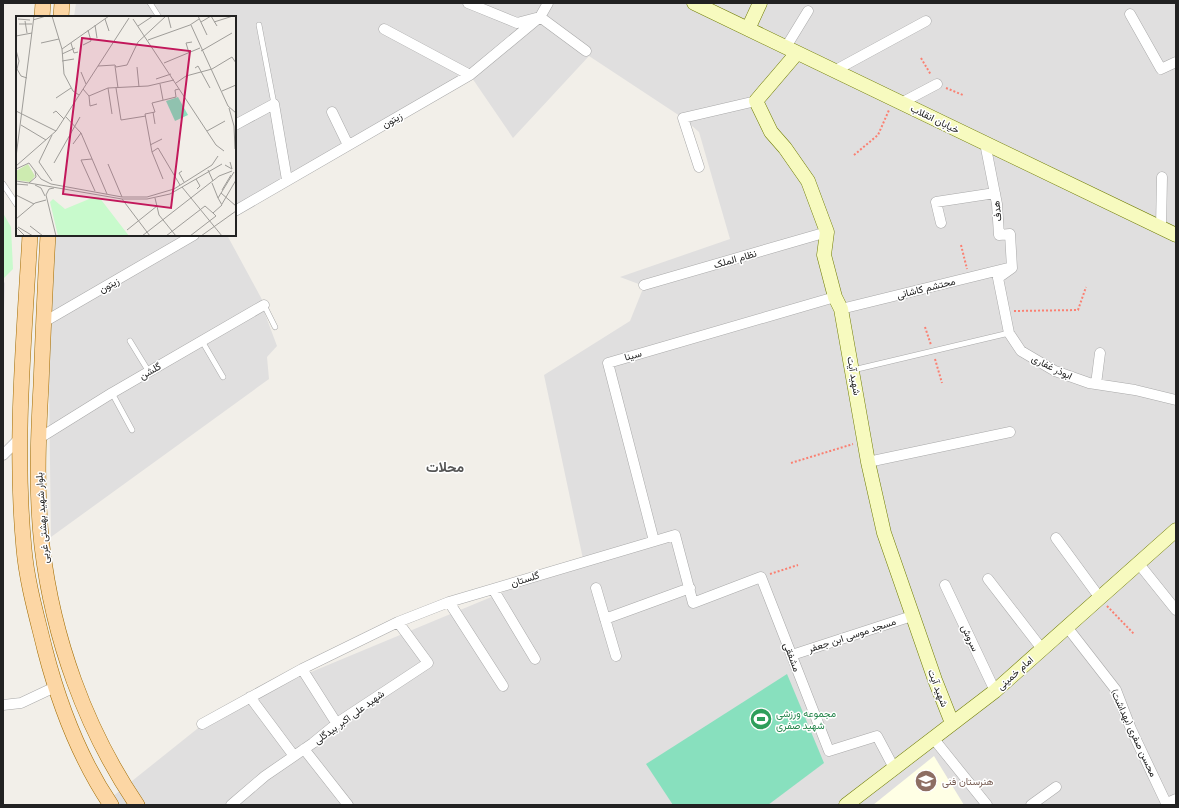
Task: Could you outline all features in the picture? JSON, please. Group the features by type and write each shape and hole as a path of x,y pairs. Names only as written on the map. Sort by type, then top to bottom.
{"main road":[{"path":"42,16 43,3"},
{"path":"61,16 62,3"},
{"name":"خیابان انقلاب","path":"694,3 1176,235"},
{"path":"748,29 760,3"},
{"path":"756,101 792,50"},
{"name":"شهید آیت","path":"756,101 771,132 785,148 808,181 827,232 824,255 838,303 853,370 868,462 884,533 912,616 952,723"},
{"name":"بلوار شهید بهشتی غربی","path":"30,236 19,439 24,551 39,625 55,687 71,729 100,789 111,805"},
{"name":"بلوار شهید بهشتی غربی","path":"48,236 38,439 42,546 56,621 65,655 90,722 120,780 137,805"},
{"name":"امام خمینی","path":"846,805 995,691 1176,530"}],"street":[{"path":"468,3 517,24 540,17 548,3"},
{"path":"792,50 808,11"},
{"path":"1130,14 1161,69 1176,62"},
{"path":"540,17 586,51"},
{"name":"زیتون","path":"236,210 470,75 540,17"},
{"path":"834,71 926,21"},
{"path":"384,29 470,75"},
{"path":"898,101 937,84"},
{"path":"699,167 683,118 756,101"},
{"path":"236,124 274,104 287,180"},
{"path":"332,112 348,145"},
{"name":"هدف","path":"985,143 995,193 999,235 1010,234 1012,268"},
{"path":"1162,177 1162,228"},
{"path":"941,223 936,202 995,193"},
{"name":"نظام الملک","path":"644,285 827,232"},
{"name":"زیتون","path":"44,322 192,236"},
{"name":"محتشم کاشانی","path":"838,303 970,278 1012,268"},
{"name":"ابوذر غفاری","path":"1012,268 998,278 1009,333 1021,351 1055,371 1096,384 1135,390 1176,400"},
{"name":"سینا","path":"654,541 608,363 838,303"},
{"name":"گلشن","path":"38,439 112,393 264,305"},
{"path":"1096,384 1100,353"},
{"path":"868,462 1010,432"},
{"path":"3,455 19,439"},
{"name":"گلستان","path":"202,724 302,669 398,622 449,602 675,535 693,603 761,577"},
{"path":"1056,538 1100,598"},
{"path":"1138,564 1176,610"},
{"name":"مشفقی","path":"761,577 830,751 877,736 894,768"},
{"path":"988,579 1042,649"},
{"name":"سروش","path":"945,585 995,691"},
{"path":"596,588 616,656"},
{"path":"605,619 690,588"},
{"path":"493,589 535,659"},
{"path":"449,602 503,686"},
{"name":"مسجد موسی ابن جعفر","path":"792,655 912,616"},
{"name":"شهید علی اکبر بیدگلی","path":"231,805 265,776 337,724 428,663 398,622"},
{"name":"محسن صفری (بهداشت)","path":"1067,627 1116,690 1131,729 1170,802"},
{"path":"302,669 337,724"},
{"path":"3,705 21,703 55,687"},
{"path":"250,697 294,756"},
{"path":"933,738 987,805"},
{"path":"304,749 348,805"},
{"path":"1031,805 1056,787"}],"lane":[{"path":"150,3 158,16"},
{"path":"259,25 274,104"},
{"path":"3,184 16,203"},
{"path":"264,305 275,327"},
{"path":"853,370 1009,333"},
{"path":"130,341 149,372"},
{"path":"202,341 223,378"},
{"path":"112,393 132,430"}],"path":[{"path":"854,155 878,136 898,101"},
{"path":"961,245 970,278"},
{"path":"1004,310 1078,310 1086,287"},
{"path":"925,327 942,383"},
{"path":"791,463 865,440"},
{"path":"761,577 798,566"},
{"path":"1100,598 1134,634"}],"shaded area":[{"path":"76,3 1176,3 1176,805 102,805 222,709 583,559 544,375 630,321 644,286 620,277 730,239 699,132 683,118 589,56 513,138 470,75 236,209 236,16 74,16"},
{"path":"55,236 228,236 266,307 265,314 277,346 267,357 269,379 51,537 48,313"},
{"path":"5,282 3,339 3,284"},
{"name":"هنرستان فنی","path":"934,756 964,805 873,805"}],"green space":[{"path":"3,213 11,227 13,269 3,279"},
{"name":"مجموعه ورزشی شهید صفری","path":"787,674 824,763 768,805 673,805 646,764"}],"place":[{"name":"مجموعه ورزشی شهید صفری","path":"761,719"},
{"name":"هنرستان فنی","path":"926,781"}],"district":[{"name":"محلات","path":"445,467"}]}
